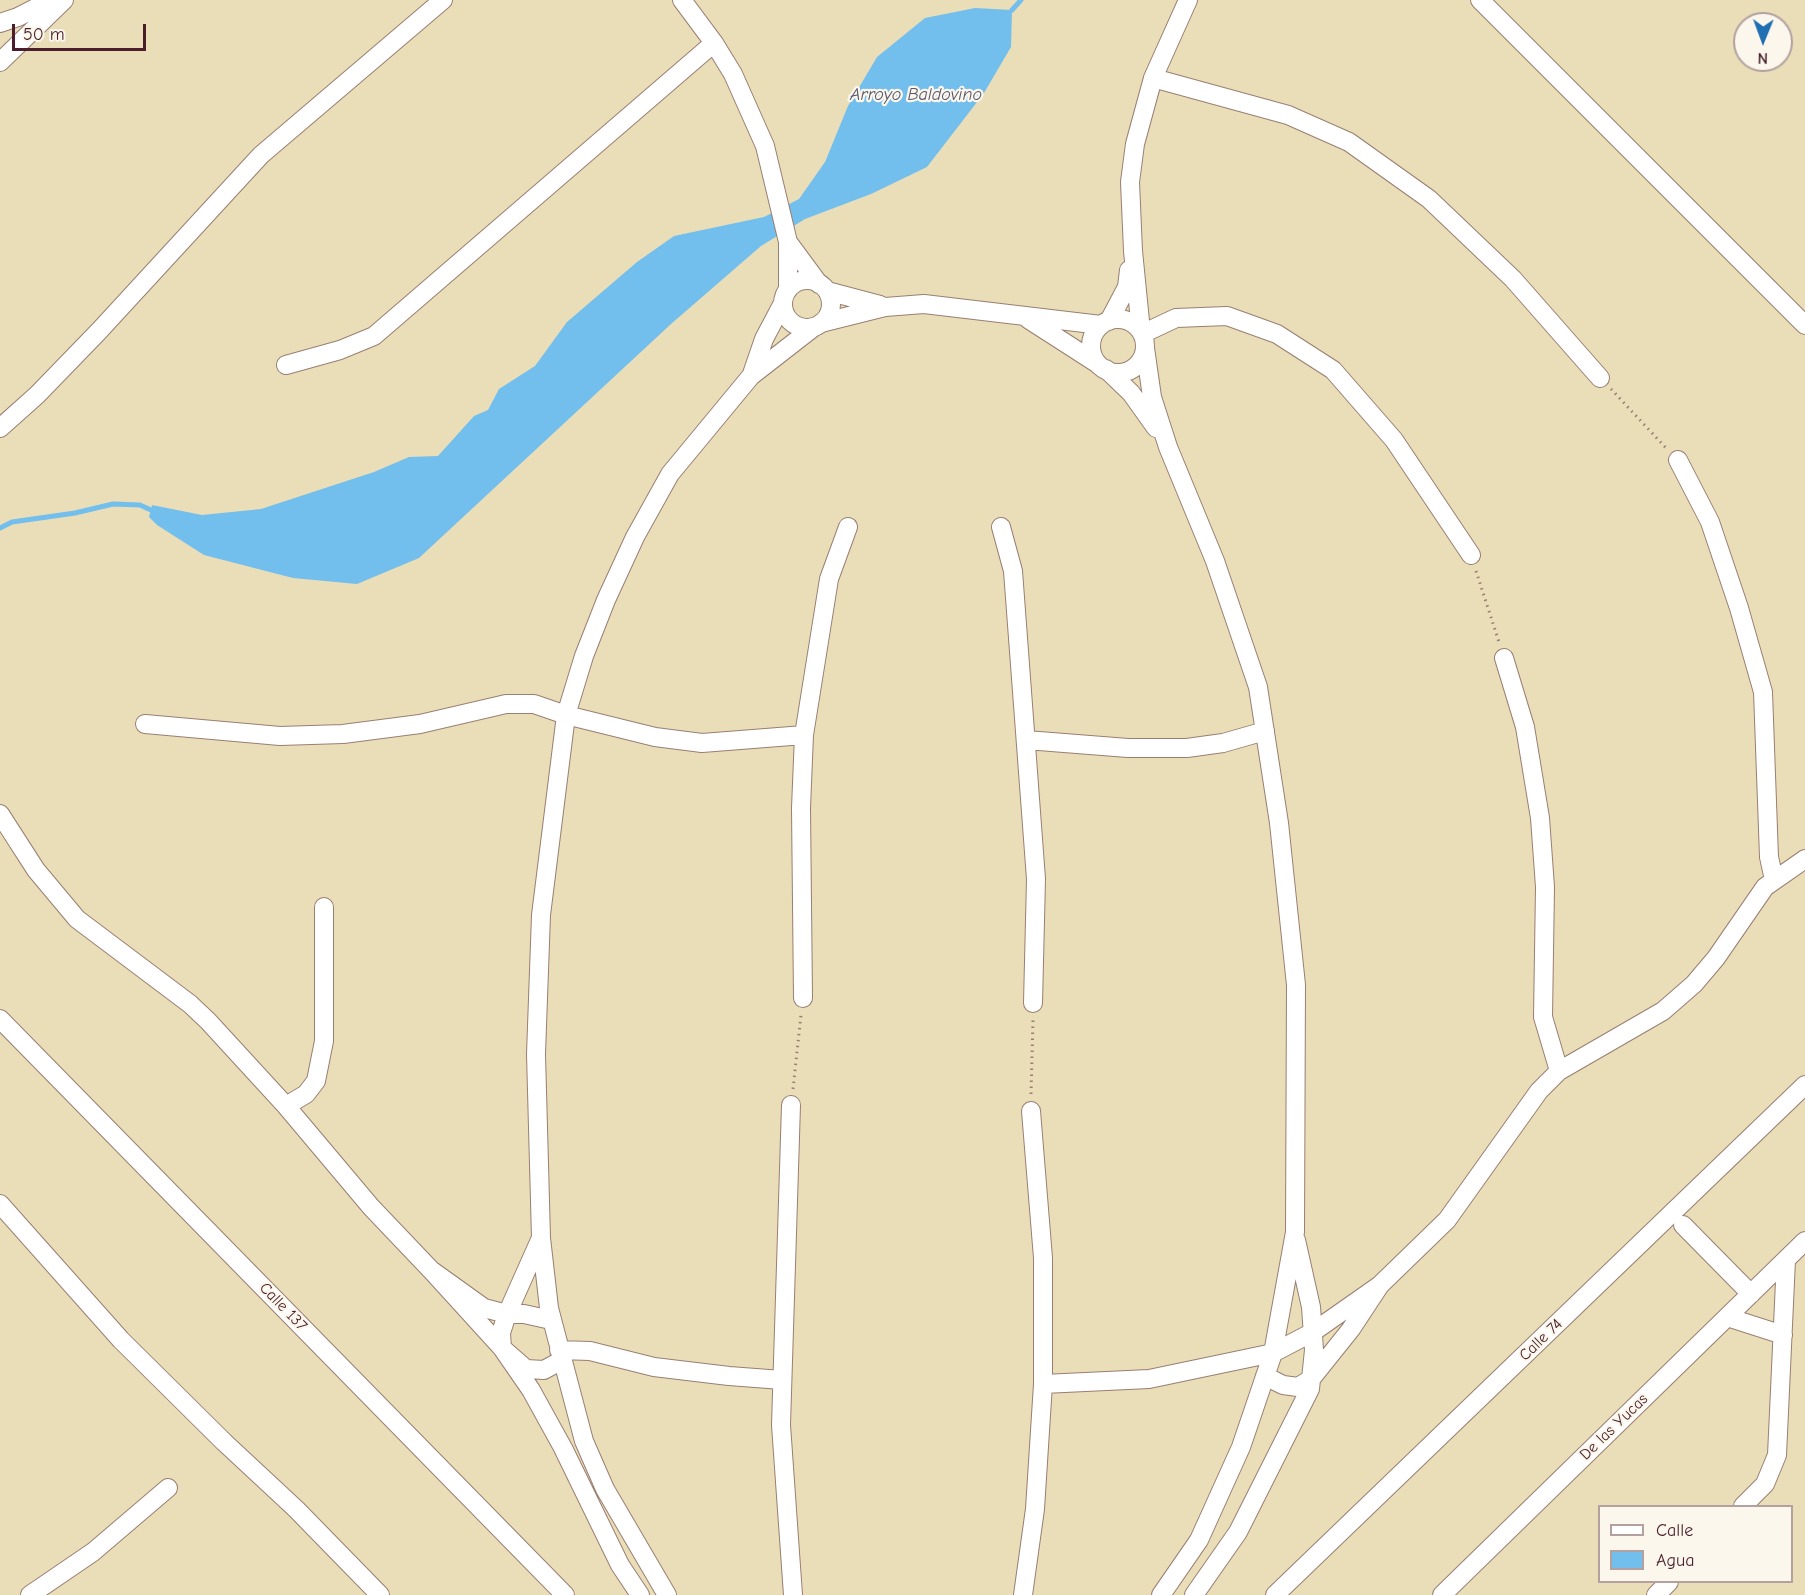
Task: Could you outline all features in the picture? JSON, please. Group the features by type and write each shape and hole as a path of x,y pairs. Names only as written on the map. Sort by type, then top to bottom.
{"street":[{"path":"0,23 18,17 51,0"},
{"path":"0,62 64,0"},
{"path":"0,428 37,395 76,355 261,154 443,0"},
{"path":"682,0 714,43 733,74 765,146 788,242 785,296 789,320 796,325 818,325 885,306 924,304 1105,323 1126,320 1143,337"},
{"path":"1161,1595 1198,1540 1241,1447 1273,1353 1295,1232 1296,985 1280,823 1258,687 1215,561 1168,447 1152,397 1132,251 1130,182 1135,144 1153,78 1188,0"},
{"path":"1480,0 1805,326"},
{"path":"286,365 340,350 374,336 714,43"},
{"path":"1153,78 1288,115 1349,142 1429,199 1513,279 1600,378"},
{"path":"667,1595 605,1489 584,1441 551,1320 541,1238 536,1054 540,915 567,716 584,656 635,537 670,474 751,376 818,325 830,310 831,303 823,288 788,242"},
{"path":"1132,251 1126,287 1092,340 1092,349 1102,367 1114,372 1131,369 1138,364 1143,337 1176,318 1227,316 1277,334 1333,370 1394,440 1471,555"},
{"path":"751,376 785,296 806,280 823,288 885,306"},
{"path":"1024,316 1102,367 1131,393 1168,447"},
{"path":"1678,460 1710,522 1739,608 1763,692 1769,857 1774,880"},
{"path":"803,998 801,808 804,735 828,579 848,527"},
{"path":"1001,527 1013,571 1036,879 1033,1004"},
{"path":"1504,658 1525,727 1540,818 1545,887 1543,1017 1559,1071"},
{"path":"145,724 280,736 343,734 420,724 506,704 534,704 567,716 655,737 702,743 804,735"},
{"path":"1026,740 1128,748 1187,748 1223,743 1265,731"},
{"path":"0,814 36,870 77,919 190,1004 286,1106 371,1208 502,1348 526,1369 535,1371 560,1355 590,1352 665,1368 782,1380"},
{"path":"1043,1384 1149,1379 1273,1353 1313,1332 1380,1285 1447,1220 1539,1091 1559,1071 1663,1011 1694,984 1716,958 1765,887 1805,859"},
{"path":"286,1106 306,1094 316,1081 320,1061 324,1023 324,907"},
{"name":"Calle 137","path":"0,1019 566,1595"},
{"name":"Calle 74","path":"1275,1595 1805,1085"},
{"path":"791,1105 781,1425 794,1595"},
{"path":"1023,1595 1035,1509 1043,1384 1043,1258 1031,1111"},
{"path":"0,1204 121,1340 224,1442 296,1509 380,1595"},
{"path":"1683,1225 1751,1294"},
{"path":"1194,1595 1238,1532 1310,1389 1313,1332 1311,1306 1295,1232"},
{"path":"541,1238 507,1314 501,1333 502,1348 531,1390 620,1565 640,1595"},
{"name":"De las Yucas","path":"1442,1595 1805,1242"},
{"path":"1744,1505 1765,1484 1778,1455 1786,1260"},
{"path":"431,1270 484,1308 507,1314 524,1314 551,1320"},
{"path":"1265,1376 1283,1385 1299,1387 1311,1379 1351,1329 1380,1285"},
{"path":"1727,1317 1783,1335"},
{"path":"30,1595 93,1552 168,1488"},
{"path":"1656,1595 1667,1583"}],"path":[{"path":"1600,378 1678,460"},
{"path":"1471,555 1504,658"},
{"path":"791,1105 803,998"},
{"path":"1031,1111 1033,1004"}],"water":[{"name":"Arroyo Baldovino","path":"975,8 1012,10 1011,47 984,93 927,167 871,194 805,219 761,246 671,324 419,558 357,584 293,578 204,555 157,525 149,517 152,505 202,515 261,509 374,472 409,457 438,456 474,416 488,410 499,389 535,366 567,322 637,262 674,236 764,217 799,199 825,162 848,106 877,57 925,18"}],"waterway":[{"path":"1012,10 1021,0"},
{"name":"Arroyo Baldovino","path":"0,528 12,522 75,513 113,504 140,505 151,510"}]}
